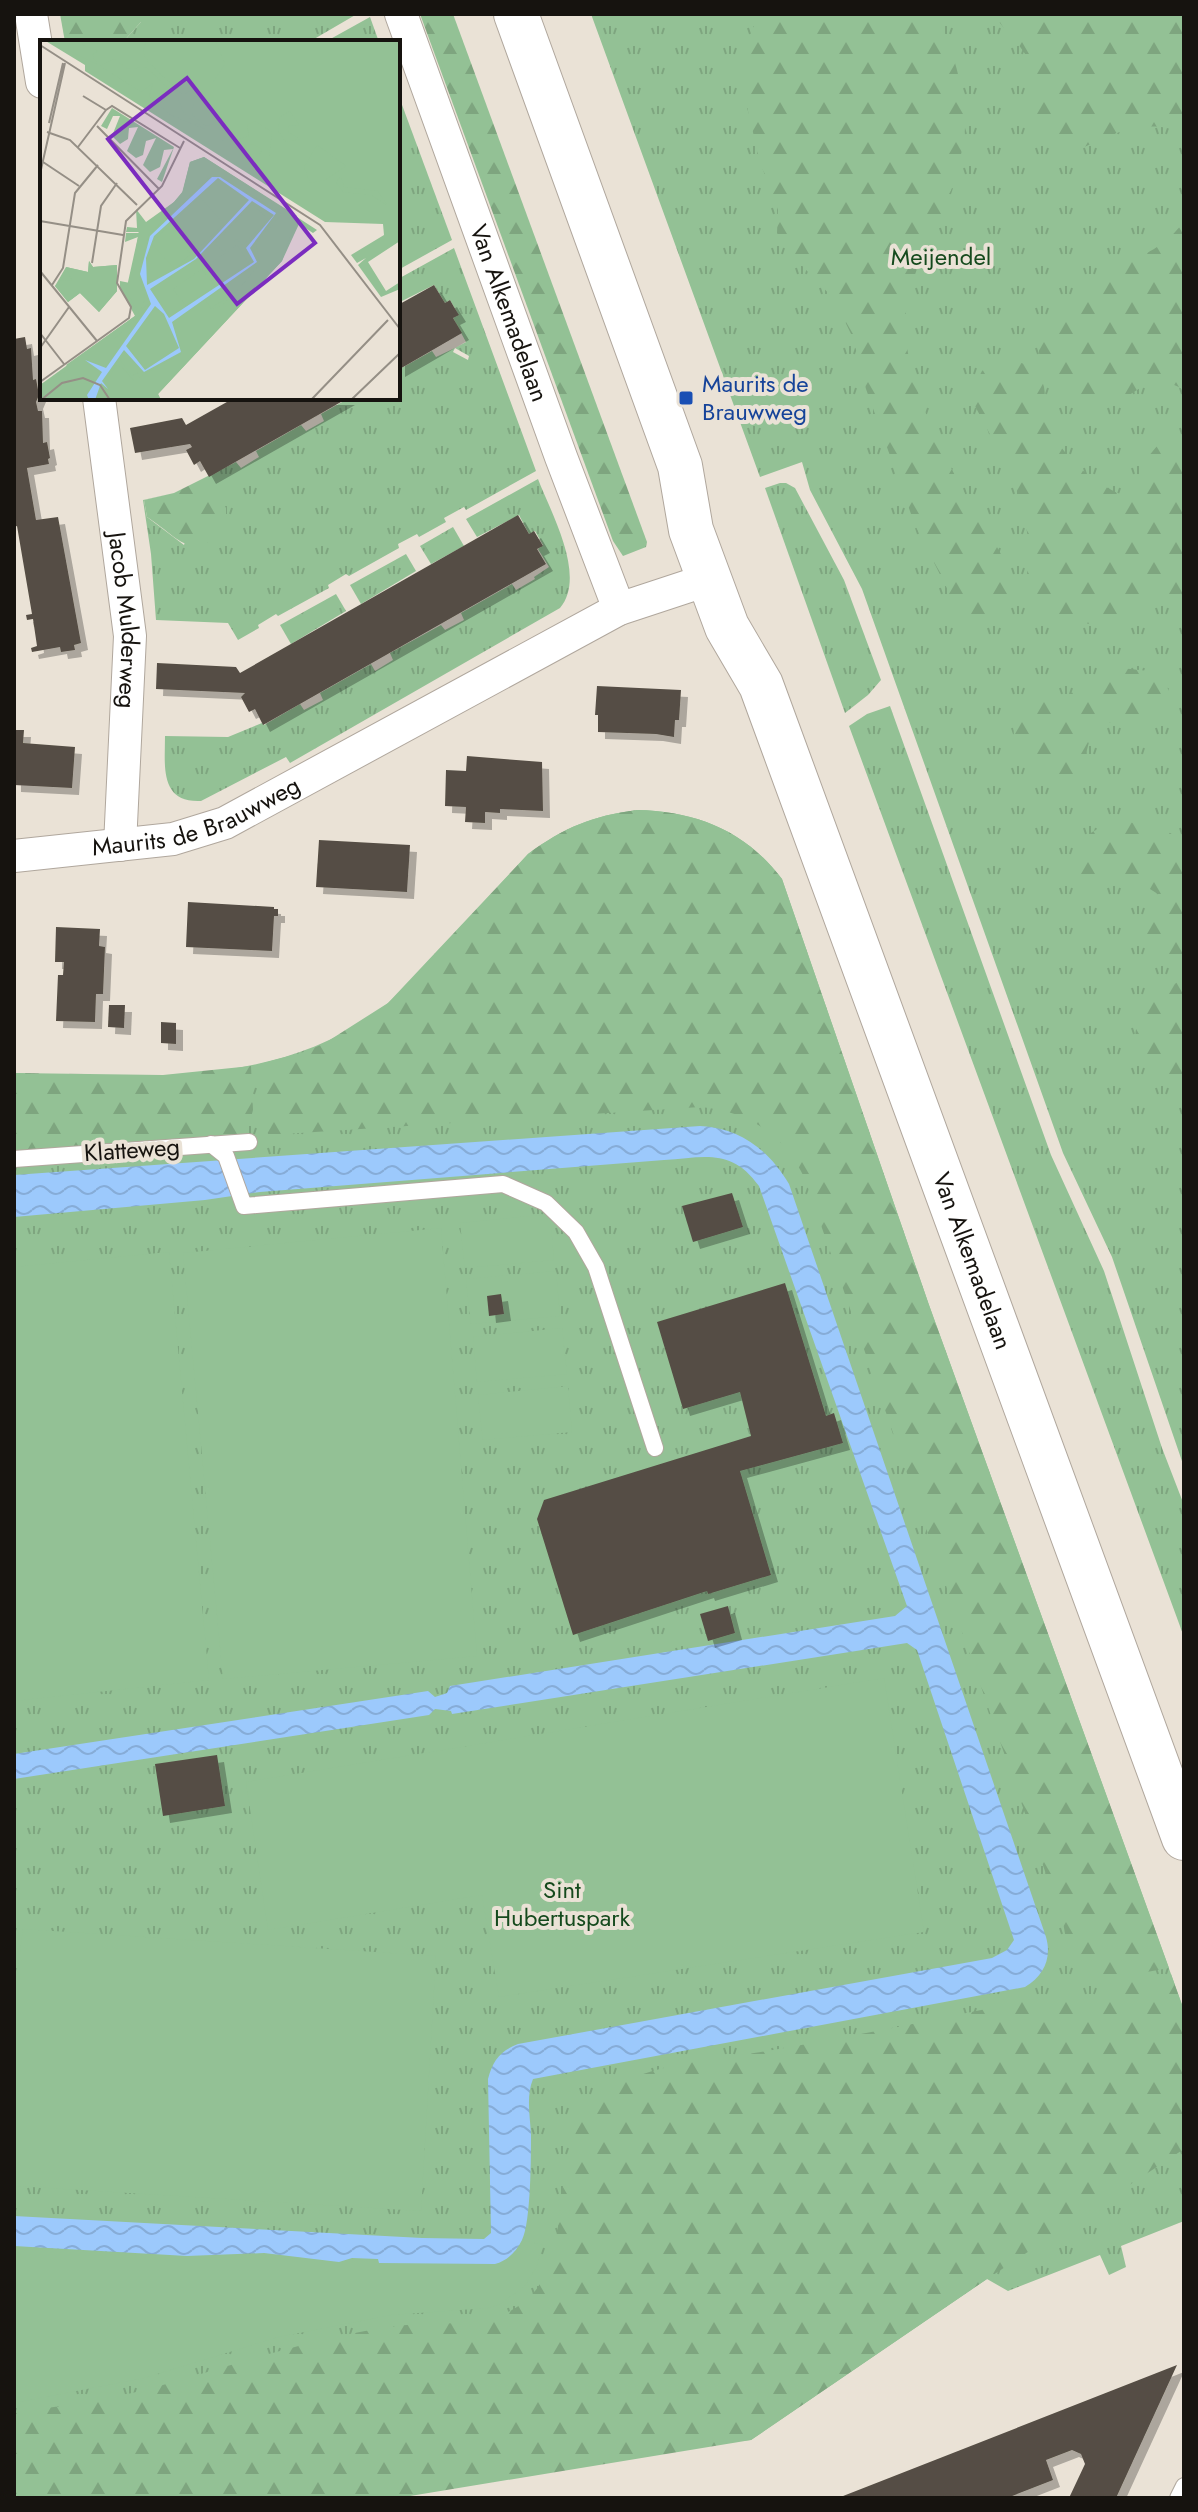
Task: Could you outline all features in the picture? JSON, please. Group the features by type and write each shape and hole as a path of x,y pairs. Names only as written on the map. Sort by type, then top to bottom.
{"main road":[{"name":"Van Alkemadelaan","path":"516,14 680,466 691,530 727,627 761,685 1184,1838"},
{"name":"Van Alkemadelaan","path":"680,466 718,522 753,618 761,685"}],"street":[{"path":"31,14 40,70"},
{"name":"Van Alkemadelaan","path":"401,14 619,609"},
{"name":"Jacob Mulderweg","path":"99,400 130,636 120,845"},
{"name":"Maurits de Brauwweg","path":"14,856 173,839 225,823 619,609 710,579"}],"lane":[{"name":"Klatteweg","path":"14,1159 249,1142"},
{"path":"211,1144 226,1156 244,1206 503,1184 546,1203 576,1232 596,1267 655,1448"},
{"path":"1178,2498 1184,2486"}],"green space":[{"path":"60,14 141,14 141,22 125,40 65,40"},
{"path":"141,14 357,14 312,40 125,40 141,22"},
{"path":"420,14 453,14 647,542 646,547 623,556 613,541"},
{"name":"Meijendel","path":"591,14 1184,14 1184,1467 1112,1257 1063,1153 862,589 810,490 802,462 760,477"},
{"path":"752,14 937,14 943,27 960,83 965,134 951,190 910,291 905,330 913,374 926,414 954,473 1008,571 1012,586 1010,598 996,624 982,626 962,618 915,525 866,389 853,338 834,299 786,249 777,233 778,210 760,162 748,111 742,58 754,25"},
{"path":"994,14 1184,14 1184,133 1168,128 1139,127 1071,153 1059,153 1046,143 1035,121 1033,73 1028,59"},
{"path":"370,17 378,40 329,40"},
{"path":"400,99 452,240 400,269"},
{"path":"1184,222 1184,390 1167,382 1155,382 1121,399 1102,400 1088,398 1060,385 1049,375 1039,350 1041,335 1048,321 1075,296 1161,245"},
{"path":"454,248 536,471 466,510 464,507 444,518 446,522 419,537 417,534 398,544 399,548 349,576 346,574 328,585 329,588 278,616 276,614 238,640 228,623 156,620 143,500 174,493 144,500 147,517 184,545 208,476 236,462 241,468 259,457 256,451 301,425 306,431 324,421 321,414 346,400 400,400 400,369 432,351 436,357 466,342 453,318 458,314 450,300 445,303 434,285 400,302 400,278","holes":["455,348 469,356 468,360 453,352"]},
{"path":"995,359 1026,364 1037,373 1044,387 1046,418 1057,442 1087,474 1111,490 1123,495 1134,489 1145,462 1159,444 1184,446 1184,591 1174,599 1136,604 1122,622 1109,627 1058,619 1041,611 1030,600 1024,514 1012,476 975,406 974,386 982,371"},
{"path":"208,476 226,508 226,527 214,538 194,546 185,544 147,517 144,500 174,493"},
{"path":"538,479 558,526 568,562 570,579 560,608 290,763 286,757 201,801 187,800 171,789 165,770 165,736 228,737 262,723 264,725 300,704 304,710 323,700 320,693 371,664 375,671 393,660 390,653 441,625 445,630 464,620 461,613 512,584 516,590 535,579 549,567 538,549 543,545 535,531 529,534 519,515 477,537 466,519"},
{"path":"780,483 795,488 844,580 881,680 845,713 765,488"},
{"path":"453,527 464,546 431,564 420,546"},
{"path":"406,554 416,571 361,604 350,585"},
{"path":"336,594 346,611 291,644 280,625"},
{"path":"1121,668 1158,672 1168,689 1167,702 1148,720 1112,722 1097,729 1079,776 1064,784 1029,755 1014,735 1017,712 1026,704 1059,698"},
{"path":"890,706 1051,1155 1104,1271 1184,1505 1184,1637 849,726 867,714"},
{"name":"Sint Hubertuspark","path":"637,810 679,814 718,827 752,848 782,879 929,1305 1184,2010 1184,2221 1121,2246 1126,2267 1109,2275 1100,2255 1008,2291 987,2279 751,2440 14,2498 14,1073 111,1076 208,1072 256,1064 302,1051 346,1032 387,1004 528,854 580,824"},
{"path":"637,810 679,814 718,827 752,848 782,879 929,1305 1169,1968 1091,1982 1073,1965 1063,1923 805,1179 775,1137 734,1114 700,1107 269,1135 264,1127 258,1101 260,1064 325,1043 388,1003 528,854 541,845 580,824"},
{"path":"1129,822 1164,829 1184,842 1184,962 1169,963 1157,958 1142,933 1165,909 1164,898 1137,881 1114,873 1102,875 1086,888 1078,887 1074,881 1074,858 1082,841 1098,829"},
{"path":"1184,976 1184,1083 1148,1061 1135,1036 1147,1004"},
{"path":"251,1066 253,1110 246,1136 14,1153 14,1073 163,1075"},
{"path":"550,1214 554,1260 465,1268 460,1223"},
{"path":"441,1228 477,1656 223,1679 183,1253"},
{"path":"169,1252 209,1680 14,1701 14,1267"},
{"path":"556,1271 560,1316 471,1324 466,1279"},
{"path":"562,1328 567,1374 477,1382 473,1337"},
{"path":"568,1386 572,1432 483,1440 478,1395"},
{"path":"884,1678 924,1932 499,1997 482,1895 268,1930 246,1782"},
{"path":"23,1929 436,1956 421,2211 14,2186 14,1999"},
{"path":"1171,1974 1184,2011 1184,2149 751,2440 398,2498 14,2498 14,2413 135,2392 359,2332 403,2325 482,2320 510,2311 531,2295 545,2275 553,2252 570,2148 580,2124 604,2096 627,2081 683,2064 839,2038 1055,1995 1080,2006 1091,2002 1099,1987"},
{"path":"522,2240 543,2245 536,2268 524,2287 500,2304 488,2308 391,2315 279,2337 144,2378 14,2403 14,2246 187,2256 264,2253 339,2262 352,2258 379,2259 380,2263 495,2264 506,2261"}],"water":[{"path":"700,1126 728,1131 752,1143 763,1151 789,1184 1046,1937 1048,1952 1042,1972 1025,1987 533,2079 529,2099 531,2172 525,2231 514,2252 495,2264 379,2263 378,2259 352,2258 339,2262 264,2253 187,2256 14,2246 14,2216 484,2239 491,2233 488,2079 498,2057 512,2047 992,1958 1007,1950 1014,1940 917,1650 907,1643 452,1714 451,1711 435,1709 429,1715 14,1779 14,1754 428,1691 435,1697 447,1693 450,1686 895,1616 907,1606 759,1186 739,1165 728,1160 692,1157 260,1192 14,1217 14,1175"}],"building":[{"path":"434,285 445,303 450,300 459,315 453,318 462,333 400,369 400,304"},
{"path":"25,337 27,349 31,348 33,380 36,379 39,395 36,402 38,411 42,411 43,443 47,442 50,458 49,464 27,468 36,520 58,517 81,643 74,645 75,650 61,652 60,647 32,652 31,648 37,646 33,619 27,620 26,615 32,614 17,526 14,527 14,339"},
{"path":"230,400 344,400 209,477 200,461 194,465 186,450 192,447 190,444 135,453 130,428 182,418 186,425"},
{"path":"518,515 529,534 534,531 543,546 537,549 546,564 263,725 255,709 249,712 241,697 245,693 156,689 157,663 236,667 240,673"},
{"path":"597,686 681,690 679,720 675,720 674,737 598,732 598,715 595,715"},
{"path":"14,730 24,730 23,743 75,747 72,788 14,785"},
{"path":"467,756 542,762 543,811 500,809 500,813 485,812 485,823 465,822 466,807 445,806 446,770 466,771"},
{"path":"319,840 410,845 407,892 316,887"},
{"path":"188,902 278,909 278,916 274,916 272,951 186,947"},
{"path":"56,927 100,929 99,946 105,947 103,994 96,994 95,1022 56,1021 58,975 63,975 64,962 55,962"},
{"path":"109,1005 125,1005 124,1028 108,1027"},
{"path":"161,1022 176,1023 176,1044 161,1043"},
{"path":"732,1193 743,1227 693,1242 682,1206"},
{"path":"785,1283 826,1416 834,1413 843,1443 740,1471 771,1575 708,1594 707,1591 573,1635 537,1519 544,1500 751,1436 740,1392 683,1409 657,1322"},
{"path":"501,1294 504,1314 489,1316 487,1296"},
{"path":"728,1606 735,1633 708,1641 700,1614"},
{"path":"217,1755 225,1806 163,1816 155,1764"},
{"path":"1177,2365 1116,2498 1069,2498 1085,2464 1081,2454 1072,2450 1046,2460 1053,2480 1007,2498 838,2498"}],"place":[{"name":"Maurits de Brauwweg","path":"686,398"}]}
